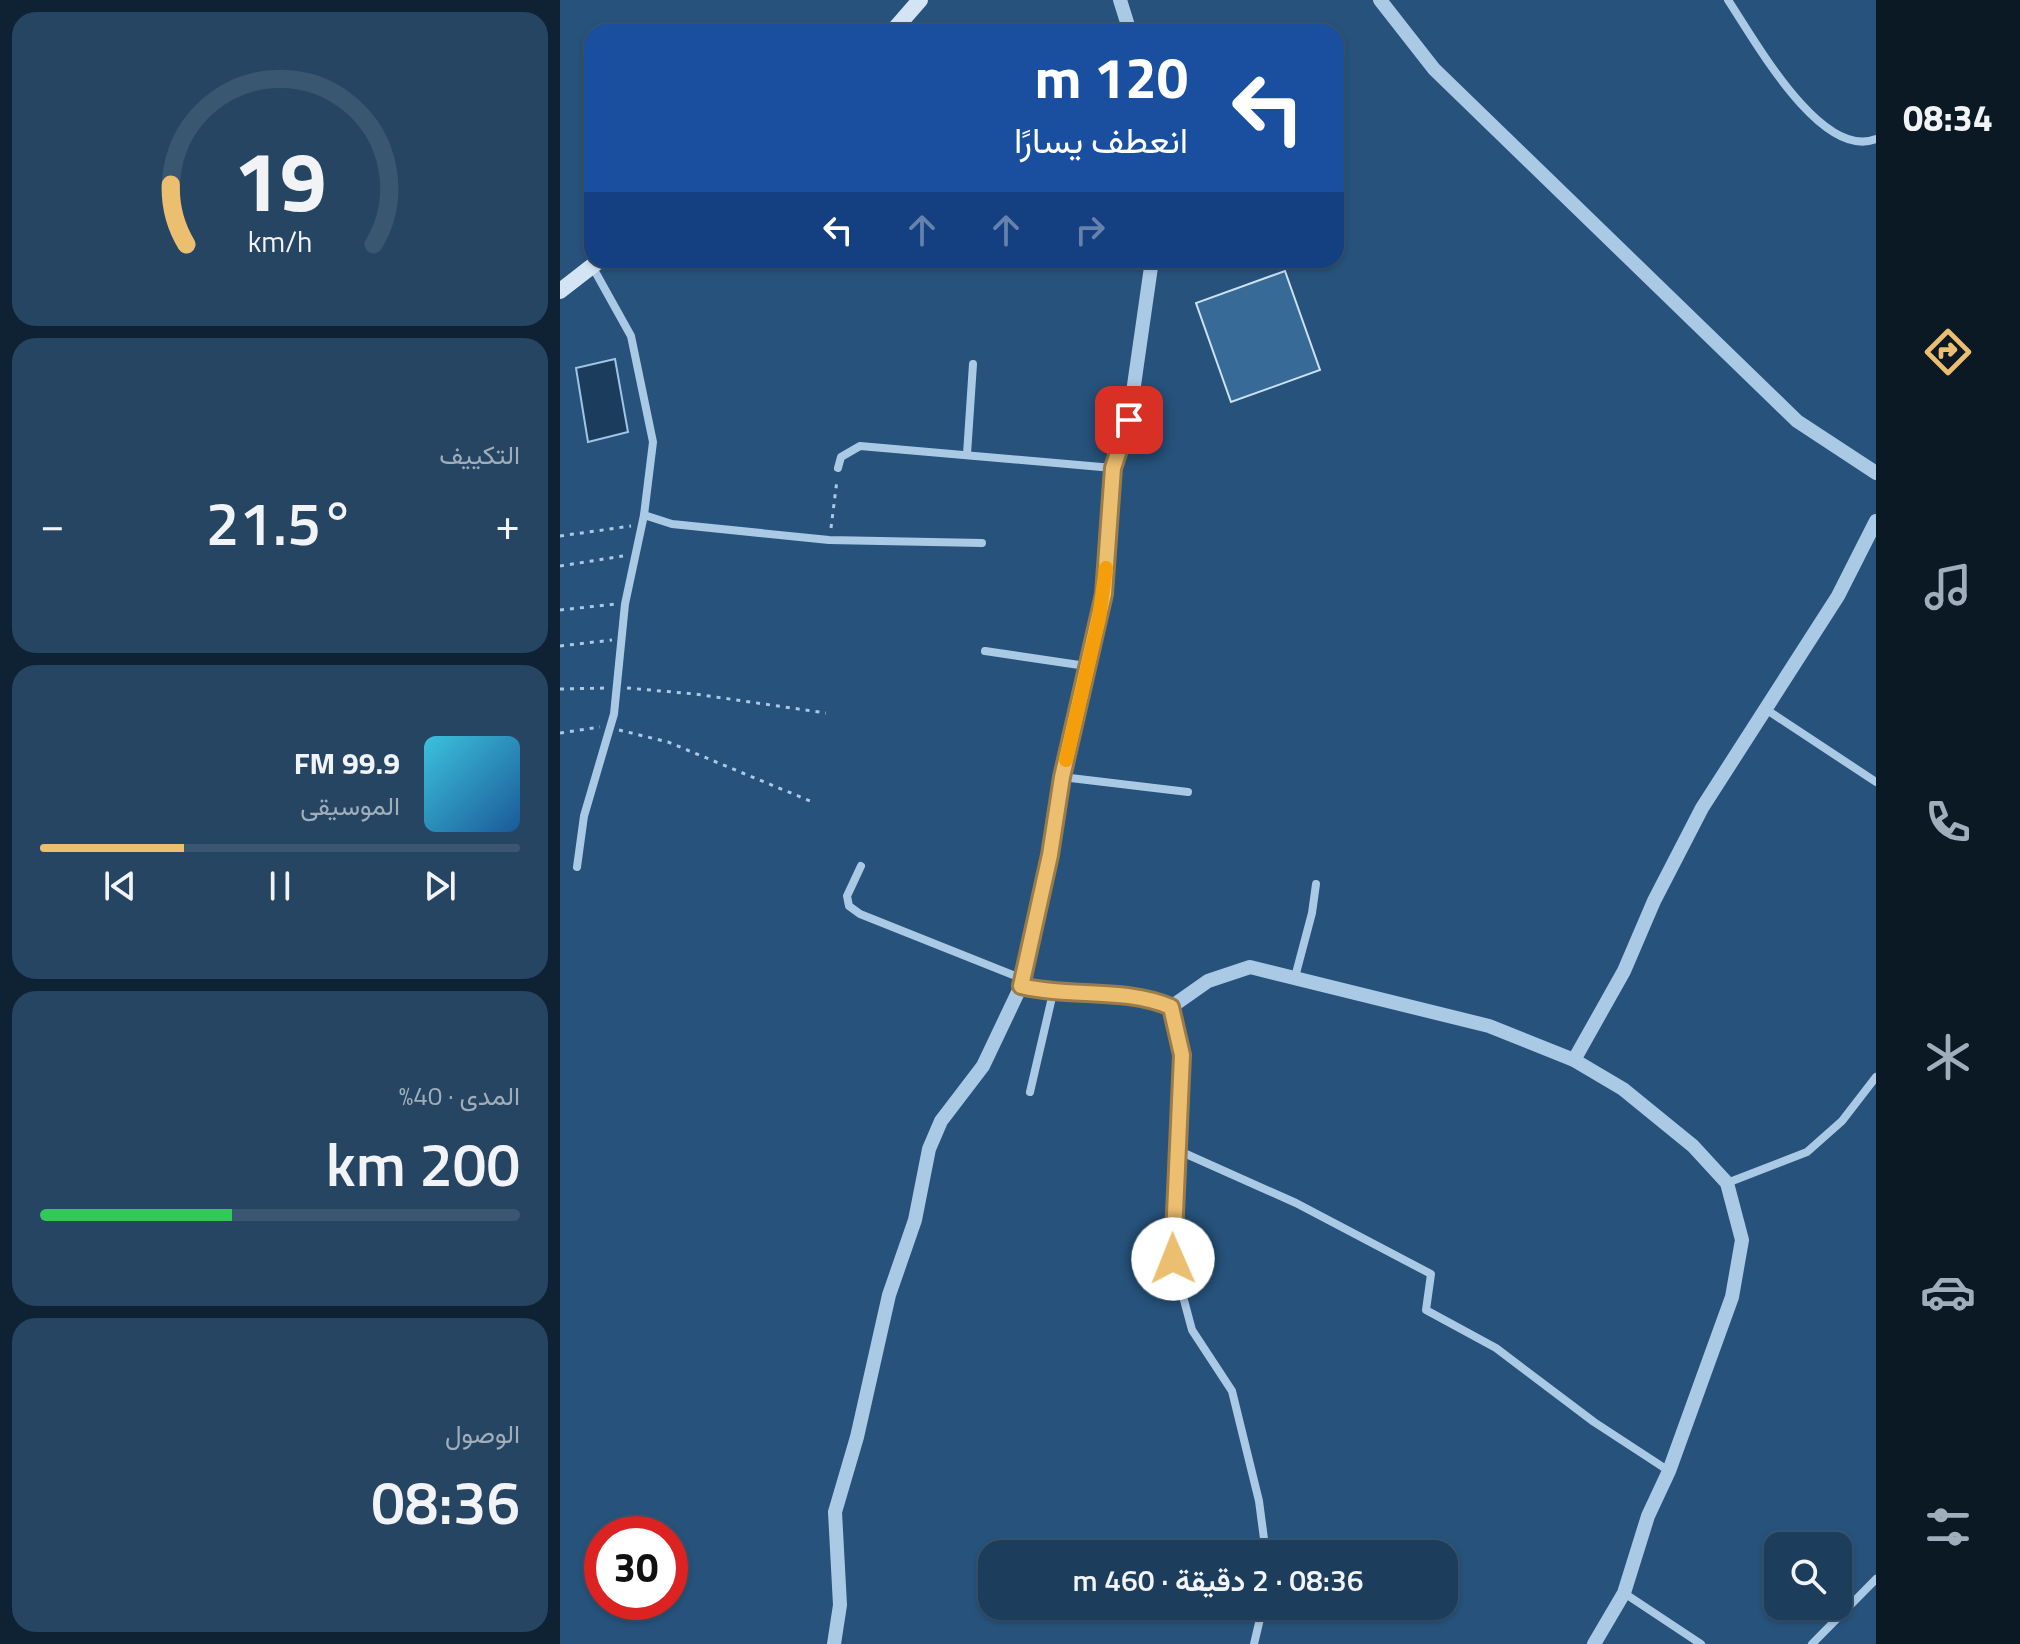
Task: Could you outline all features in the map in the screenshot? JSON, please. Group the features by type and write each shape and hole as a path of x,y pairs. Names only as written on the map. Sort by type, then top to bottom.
{"main road":[{"path":"899,24 920,0"},
{"path":"560,279 585,268"},
{"path":"560,291 589,268"}],"street":[{"path":"1120,0 1128,24"},
{"path":"1380,0 1434,69 1797,421 1876,473"},
{"path":"1728,0 1798,101 1837,137 1864,144 1876,139"},
{"path":"577,867 584,816 611,728 625,604 644,515 653,442 631,336 596,268"},
{"path":"834,1644 840,1605 835,1512 857,1437 889,1295 915,1220 929,1149 941,1121 983,1066 1022,983 1050,855 1062,777 1104,594 1113,468 1129,420 1151,268"},
{"path":"967,454 973,364"},
{"path":"838,468 841,457 860,446 1113,468"},
{"path":"644,515 672,524 829,540 982,543"},
{"path":"1574,1060 1624,971 1654,901 1702,808 1838,596 1876,521"},
{"path":"985,651 1086,666"},
{"path":"1767,710 1876,782"},
{"path":"1062,777 1188,792"},
{"path":"861,866 847,896 849,906 860,914 1022,983 1053,993 1135,997 1171,1007"},
{"path":"1295,977 1312,913 1316,884"},
{"path":"1171,1007 1208,981 1238,969 1266,969 1461,1018 1574,1060 1653,1111 1693,1146 1727,1183 1742,1240 1739,1266 1722,1330 1669,1471 1648,1516 1624,1593 1594,1644"},
{"path":"1030,1092 1053,993"},
{"path":"1171,1007 1182,1055 1171,1238 1177,1283 1192,1330 1232,1391 1259,1501 1264,1540"},
{"path":"1727,1183 1807,1152 1842,1121 1876,1077"},
{"path":"1175,1149 1296,1203 1431,1274 1426,1310 1496,1348 1594,1422 1669,1471"},
{"path":"1812,1644 1876,1579"},
{"path":"1624,1593 1701,1644"},
{"path":"1254,1644 1260,1620"}],"path":[{"path":"829,540 838,468"},
{"path":"560,536 642,526"},
{"path":"560,566 624,556 636,557"},
{"path":"560,610 625,604"},
{"path":"560,646 623,640"},
{"path":"560,689 616,688 695,694 826,713"},
{"path":"560,733 611,728 668,742 815,803"}],"water":[{"path":"615,359 628,432 588,442 576,368"}],"building":[{"path":"1285,271 1320,370 1231,402 1196,303"}],"slow traffic":[{"path":"1066,760 1099,618 1106,568"}],"route":[{"path":"1129,420 1113,468 1104,594 1062,777 1050,855 1021,986 1053,993 1135,997 1171,1007 1182,1055 1172,1215 1173,1259"}]}
